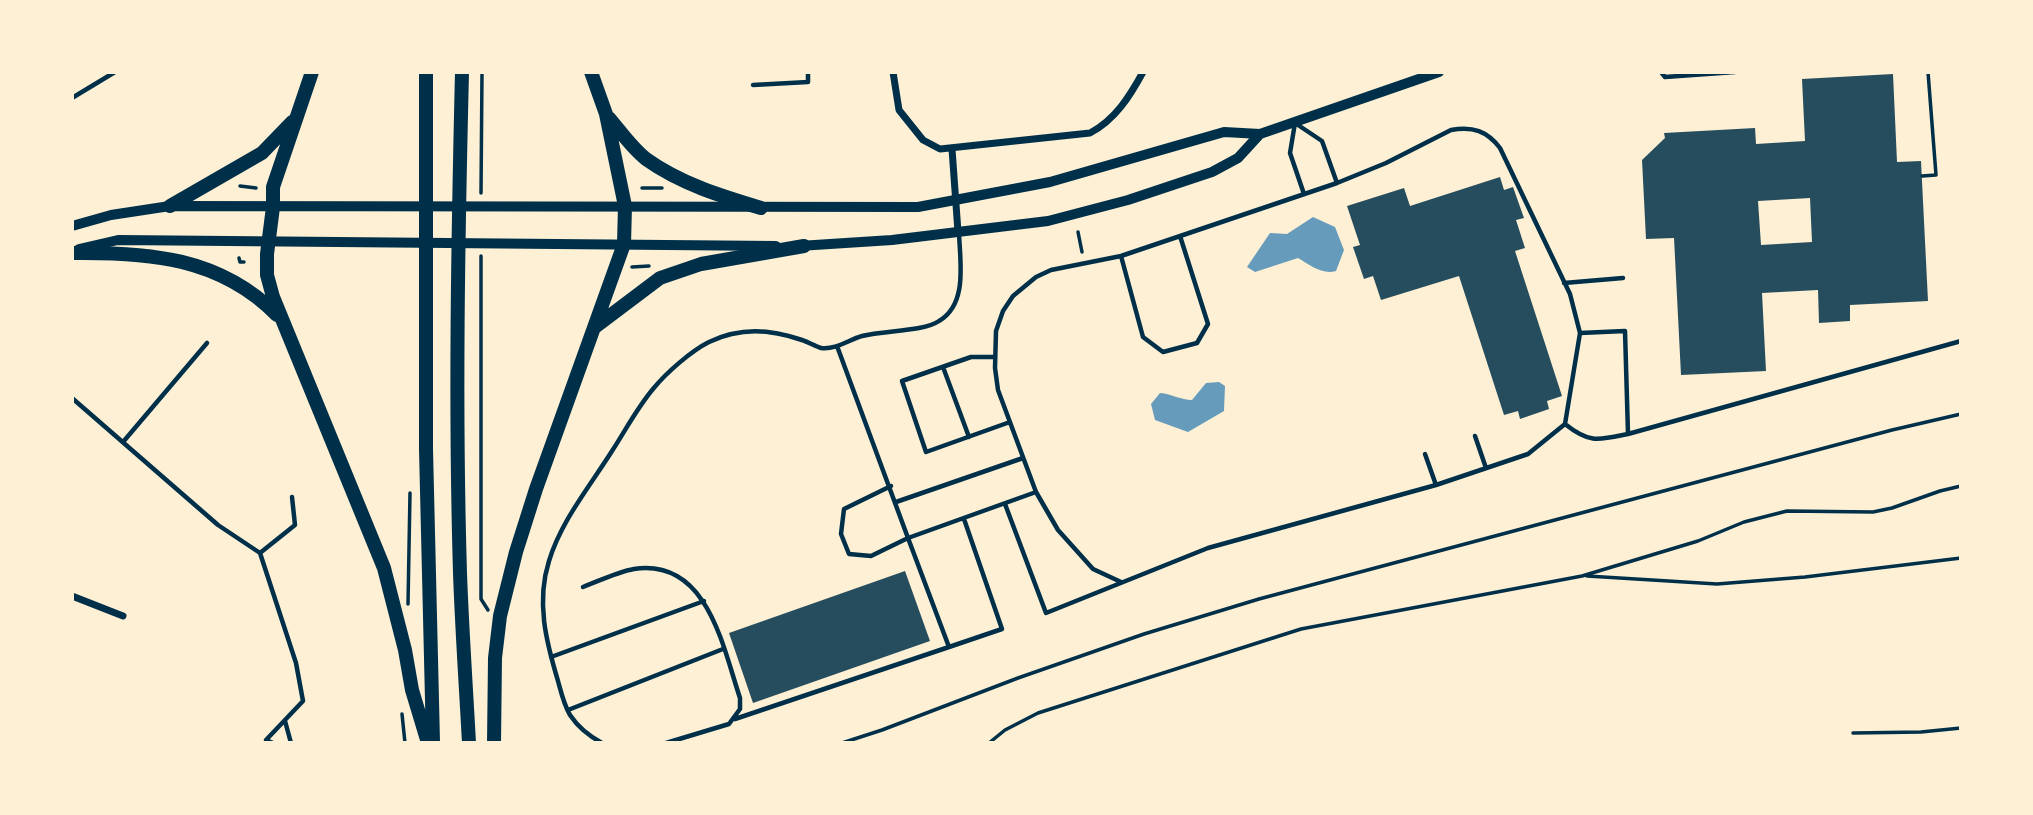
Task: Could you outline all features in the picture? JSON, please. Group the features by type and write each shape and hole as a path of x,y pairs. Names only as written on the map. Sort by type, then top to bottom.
{"main road":[{"path":"312,72 273,187 267,275 282,321 384,568 405,650 412,690 430,743"},
{"path":"426,72 426,449 430,743"},
{"path":"462,72 457,282 460,574 469,743"},
{"path":"494,743 495,658 500,616 536,489 624,244 625,206 606,114 591,72"},
{"path":"606,114 645,158 673,176 705,191 761,208"},
{"path":"170,206 262,153 296,119"},
{"path":"594,328 660,278 701,264 804,246"},
{"path":"72,252 119,253 197,264 231,279 263,301 282,321"}],"street":[{"path":"893,72 899,110 928,144 940,149 1090,133 1104,124 1122,105 1143,72"},
{"path":"72,226 111,215 170,206 901,208 957,201 1050,182 1224,132 1260,134 1439,72"},
{"path":"72,252 118,240 804,246 892,240 1048,222 1140,196 1212,172 1238,158 1260,134"},
{"path":"952,149 958,232"},
{"path":"72,596 123,616"}],"lane":[{"path":"72,98 115,72"},
{"path":"753,85 808,82 808,72"},
{"path":"1661,72 1665,77 1735,72"},
{"path":"1304,194 1290,153 1295,123 1322,142 1337,183"},
{"path":"1005,504 1046,613 1208,548 1436,485 1528,454 1565,424 1580,333 1570,294 1500,148 1492,137 1484,132 1462,128 1451,130 1386,163 1337,183 1121,256 1051,270 1013,296 1003,311 996,331 995,357 998,390 1023,458 1036,492 1058,530 1093,569 1121,582"},
{"path":"602,743 583,731 568,710 551,657 542,612 544,581 555,543 564,525 652,390 671,370 706,343 730,332 751,330 778,333 821,348 837,346 859,337 889,330 926,327 940,321 952,310 957,300 960,262 958,232"},
{"path":"1121,256 1143,337 1163,352 1197,343 1209,324 1180,236"},
{"path":"1564,283 1623,278"},
{"path":"1580,333 1625,331 1628,434"},
{"path":"1565,424 1581,436 1600,440 1961,341"},
{"path":"123,442 207,343"},
{"path":"837,346 949,647"},
{"path":"995,357 971,357 902,382 926,452 1010,422"},
{"path":"943,367 969,437"},
{"path":"72,398 218,525 260,553 296,663 303,701 265,740 273,743"},
{"path":"1475,436 1486,468"},
{"path":"1425,454 1436,485"},
{"path":"896,502 1023,458"},
{"path":"891,486 844,509 841,534 849,554 871,556 908,538 1036,492"},
{"path":"260,553 295,525 292,497"},
{"path":"666,743 729,724 735,719 1002,629 964,519"},
{"path":"583,587 634,569 653,569 672,574 688,584 704,601 723,649 740,698 740,709 735,719"},
{"path":"551,657 704,601"},
{"path":"568,710 723,649"},
{"path":"284,720 291,743"}],"path":[{"path":"481,198 482,72"},
{"path":"1922,176 1936,175 1928,72"},
{"path":"240,186 256,188"},
{"path":"642,188 662,188"},
{"path":"1077,232 1082,252"},
{"path":"481,254 481,599 492,614"},
{"path":"239,258 240,262 244,262"},
{"path":"626,267 650,267"},
{"path":"842,743 1144,634 1259,599 1892,430 1961,414"},
{"path":"989,743 1005,730 1038,713 1301,629 1582,576 1699,541 1766,516 1810,510 1872,512 1961,486"},
{"path":"1582,576 1717,584 1805,577 1961,558"},
{"path":"1853,733 1921,732 1961,728"}],"water":[{"path":"1313,217 1335,227 1344,250 1336,271 1321,270 1298,258 1255,272 1247,267 1270,233 1287,234"},
{"path":"1219,382 1225,386 1224,411 1188,432 1155,420 1151,404 1160,393 1192,400 1206,383"}],"building":[{"path":"1893,74 1897,162 1921,161 1928,301 1850,305 1850,321 1819,323 1818,290 1762,293 1766,371 1681,375 1674,238 1646,239 1642,160 1665,138 1664,133 1755,128 1756,144 1805,141 1802,79","holes":["1810,198 1812,242 1761,245 1758,201"]},
{"path":"1500,177 1504,190 1513,187 1524,218 1516,220 1525,248 1515,251 1562,396 1547,401 1549,409 1520,419 1518,411 1504,415 1459,276 1381,300 1373,276 1364,279 1353,247 1360,245 1347,206 1404,188 1410,206"},
{"path":"905,571 930,641 753,703 729,633"}]}
